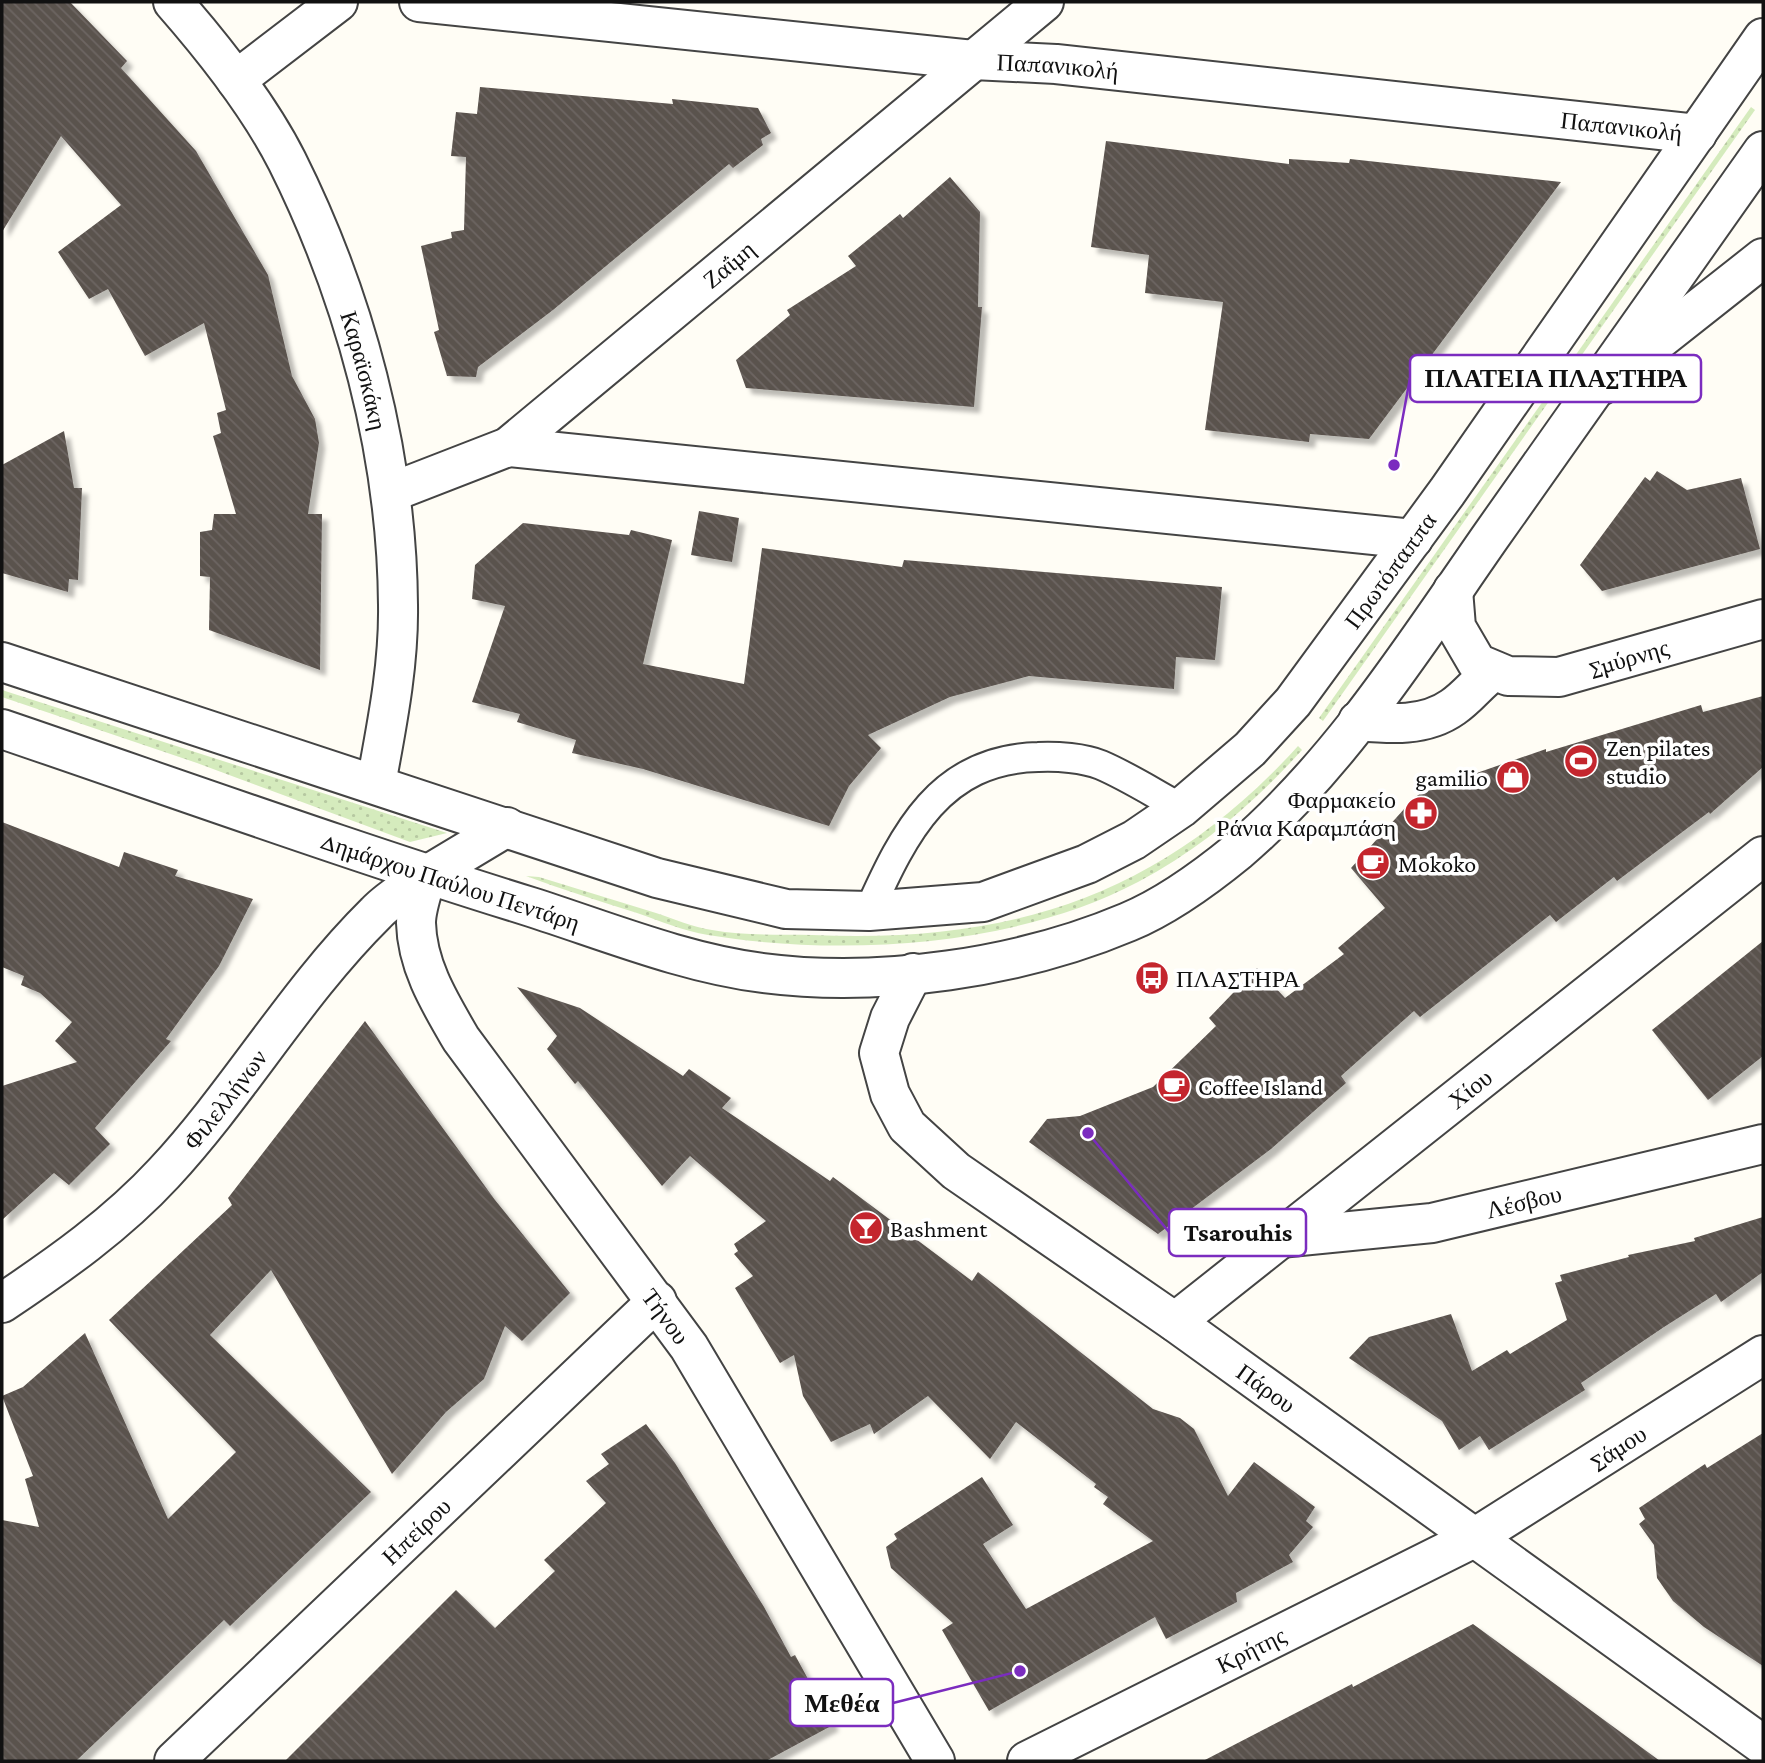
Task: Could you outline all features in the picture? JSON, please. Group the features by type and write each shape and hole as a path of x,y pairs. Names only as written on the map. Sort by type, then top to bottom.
{"street":[{"name":"Καραϊσκάκη","path":"173,2 236,80 286,160 318,232 370,387 392,492 398,607 394,684 376,784"},
{"path":"236,80 338,2"},
{"name":"Παπανικολή","path":"419,2 973,60 1056,64 1697,134"},
{"name":"Ζαΐμη","path":"392,492 508,447 1044,2"},
{"name":"Πρωτόπαππα","path":"869,911 983,902 1087,864 1134,840 1181,808 1250,749 1293,702 1413,539 1763,38"},
{"path":"913,973 980,967 1090,936 1133,920 1187,890 1238,850 1288,802 1358,721 1763,151"},
{"path":"1590,395 1763,258"},
{"path":"508,447 1413,539"},
{"path":"1453,590 1456,626 1477,663 1494,671"},
{"name":"Σμύρνης","path":"1494,671 1508,676 1559,677 1763,619"},
{"path":"2,662 657,878 786,909 869,911"},
{"path":"1358,721 1399,724 1422,721 1452,708 1480,680 1494,671"},
{"name":"Δημάρχου Παύλου Πεντάρη","path":"2,729 427,875 706,962 757,972 812,978 913,973"},
{"name":"Φιλελλήνων","path":"2,1303 57,1266 163,1174 203,1128 321,972 378,911 427,875 507,827"},
{"name":"Χίου","path":"1175,1322 1763,856"},
{"name":"Τήνου","path":"427,875 416,921 421,958 436,995 461,1039 657,1301 716,1389 935,1761"},
{"name":"Πάρου","path":"913,973 890,1018 879,1053 890,1094 907,1126 956,1171 1175,1322 1763,1745"},
{"name":"Λέσβου","path":"1280,1238 1432,1223 1763,1144"},
{"name":"Ηπείρου","path":"174,1761 657,1301"},
{"name":"Σάμου","path":"1474,1538 1763,1355"},
{"name":"Κρήτης","path":"1027,1761 1474,1538"}],"lane":[{"path":"869,911 898,846 918,817 941,793 978,769 1013,757 1051,757 1099,764 1181,808"}],"green space":[{"path":"1751,107 1755,110 1323,721 1319,718"},
{"path":"2,690 447,833 410,842 197,763 2,697"},
{"path":"1298,746 1302,750 1246,806 1184,855 1161,869 1090,904 1038,921 983,933 871,945 760,942 690,931 526,876 539,877 691,925 724,932 884,936 953,930 1017,919 1079,900 1137,874 1193,840 1246,798"}],"building":[{"path":"2,2 70,2 127,61 121,68 196,151 268,275 292,376 315,419 319,443 308,514 322,514 320,670 209,630 210,577 200,576 200,532 212,530 214,514 236,514 213,436 221,433 217,413 226,410 204,323 145,356 108,289 89,299 58,252 121,205 61,136 2,232"},
{"path":"480,87 673,104 672,99 758,108 771,133 761,139 763,145 733,168 729,164 553,310 478,367 476,377 447,376 434,332 439,330 421,246 452,238 451,232 464,230 466,157 451,156 456,112 477,114"},
{"path":"1106,141 1289,164 1289,159 1349,163 1350,159 1561,182 1369,439 1310,434 1309,442 1205,430 1223,302 1145,293 1149,255 1091,247"},
{"path":"950,177 980,212 978,307 982,307 974,407 746,388 736,360 790,315 787,310 856,266 848,256 900,214 903,218"},
{"path":"64,431 74,488 82,488 78,580 69,579 68,592 2,573 2,465"},
{"path":"1657,471 1687,490 1741,478 1760,549 1602,591 1580,565 1645,477 1650,481"},
{"path":"699,511 739,518 732,562 691,555"},
{"path":"523,523 629,535 631,530 672,540 643,664 744,684 762,548 902,567 904,560 1222,587 1215,660 1176,657 1174,689 1029,676 950,697 868,735 881,748 849,786 829,826 643,769 572,753 576,740 517,722 520,714 472,702 505,606 472,599 475,565"},
{"path":"1763,696 1763,767 1710,814 1709,812 1617,881 1614,877 1556,922 1550,915 1420,1017 1414,1011 1341,1076 1346,1083 1271,1149 1158,1234 1029,1142 1047,1119 1080,1116 1153,1087 1216,1026 1209,1018 1257,968 1285,998 1344,954 1338,948 1385,908 1351,868 1414,798 1424,791 1475,785 1471,775 1546,749 1546,752 1701,705 1703,712"},
{"path":"2,822 119,867 124,852 178,870 175,876 253,899 219,966 166,1039 171,1041 95,1128 110,1144 69,1185 54,1173 2,1220 2,1086 77,1062 55,1041 72,1022 40,993 21,985 24,976 2,967"},
{"path":"1763,941 1763,1056 1708,1100 1652,1030"},
{"path":"517,987 580,1008 683,1076 689,1069 731,1098 722,1108 830,1181 833,1177 972,1281 978,1272 1153,1409 1180,1418 1194,1429 1228,1496 1254,1462 1315,1507 1306,1521 1313,1527 1289,1555 1293,1562 1236,1593 1237,1602 1166,1639 1155,1617 989,1711 942,1630 953,1623 891,1568 886,1547 897,1539 894,1534 982,1477 1013,1525 983,1544 1026,1609 1153,1541 1103,1504 1108,1497 1094,1487 1096,1484 1016,1422 990,1459 928,1396 874,1434 870,1424 831,1442 803,1396 794,1355 780,1363 735,1288 753,1276 734,1254 738,1251 734,1244 766,1221 690,1156 662,1186 578,1081 575,1084 547,1049 557,1036"},
{"path":"365,1021 495,1200 570,1293 522,1341 505,1326 484,1379 446,1412 392,1474 271,1270 210,1335 371,1492 230,1626 224,1620 76,1761 2,1761 2,1520 39,1527 25,1479 33,1476 2,1396 23,1387 85,1333 168,1519 236,1452 109,1320 232,1205 228,1198"},
{"path":"1763,1217 1763,1272 1721,1302 1716,1294 1664,1327 1581,1383 1585,1390 1489,1450 1480,1436 1459,1450 1442,1421 1349,1358 1369,1337 1451,1314 1472,1371 1507,1350 1510,1354 1567,1320 1555,1283 1562,1281 1560,1275 1629,1257 1628,1255 1695,1241 1694,1238"},
{"path":"646,1424 675,1463 764,1607 791,1657 795,1655 833,1725 766,1761 285,1761 456,1590 495,1628 555,1571 544,1560 606,1503 586,1481 609,1464 601,1454"},
{"path":"1763,1433 1763,1666 1704,1627 1673,1601 1657,1578 1654,1545 1639,1524 1645,1519 1639,1508 1705,1464 1707,1468"},
{"path":"1473,1624 1660,1761 1203,1761 1352,1684 1353,1687"}],"place":[{"name":"ΠΛΑΤΕΙΑ ΠΛΑΣΤΗΡΑ","path":"1394,465"},
{"name":"Zen pilates studio","path":"1581,761"},
{"name":"gamilio","path":"1513,777"},
{"name":"Φαρμακείο Ράνια Καραμπάση","path":"1421,813"},
{"name":"Mokoko","path":"1373,863"},
{"name":"ΠΛΑΣΤΗΡΑ","path":"1152,978"},
{"name":"Coffee Island","path":"1174,1086"},
{"name":"Tsarouhis","path":"1088,1133"},
{"name":"Bashment","path":"866,1228"},
{"name":"Μεθέα","path":"1020,1671"}]}
